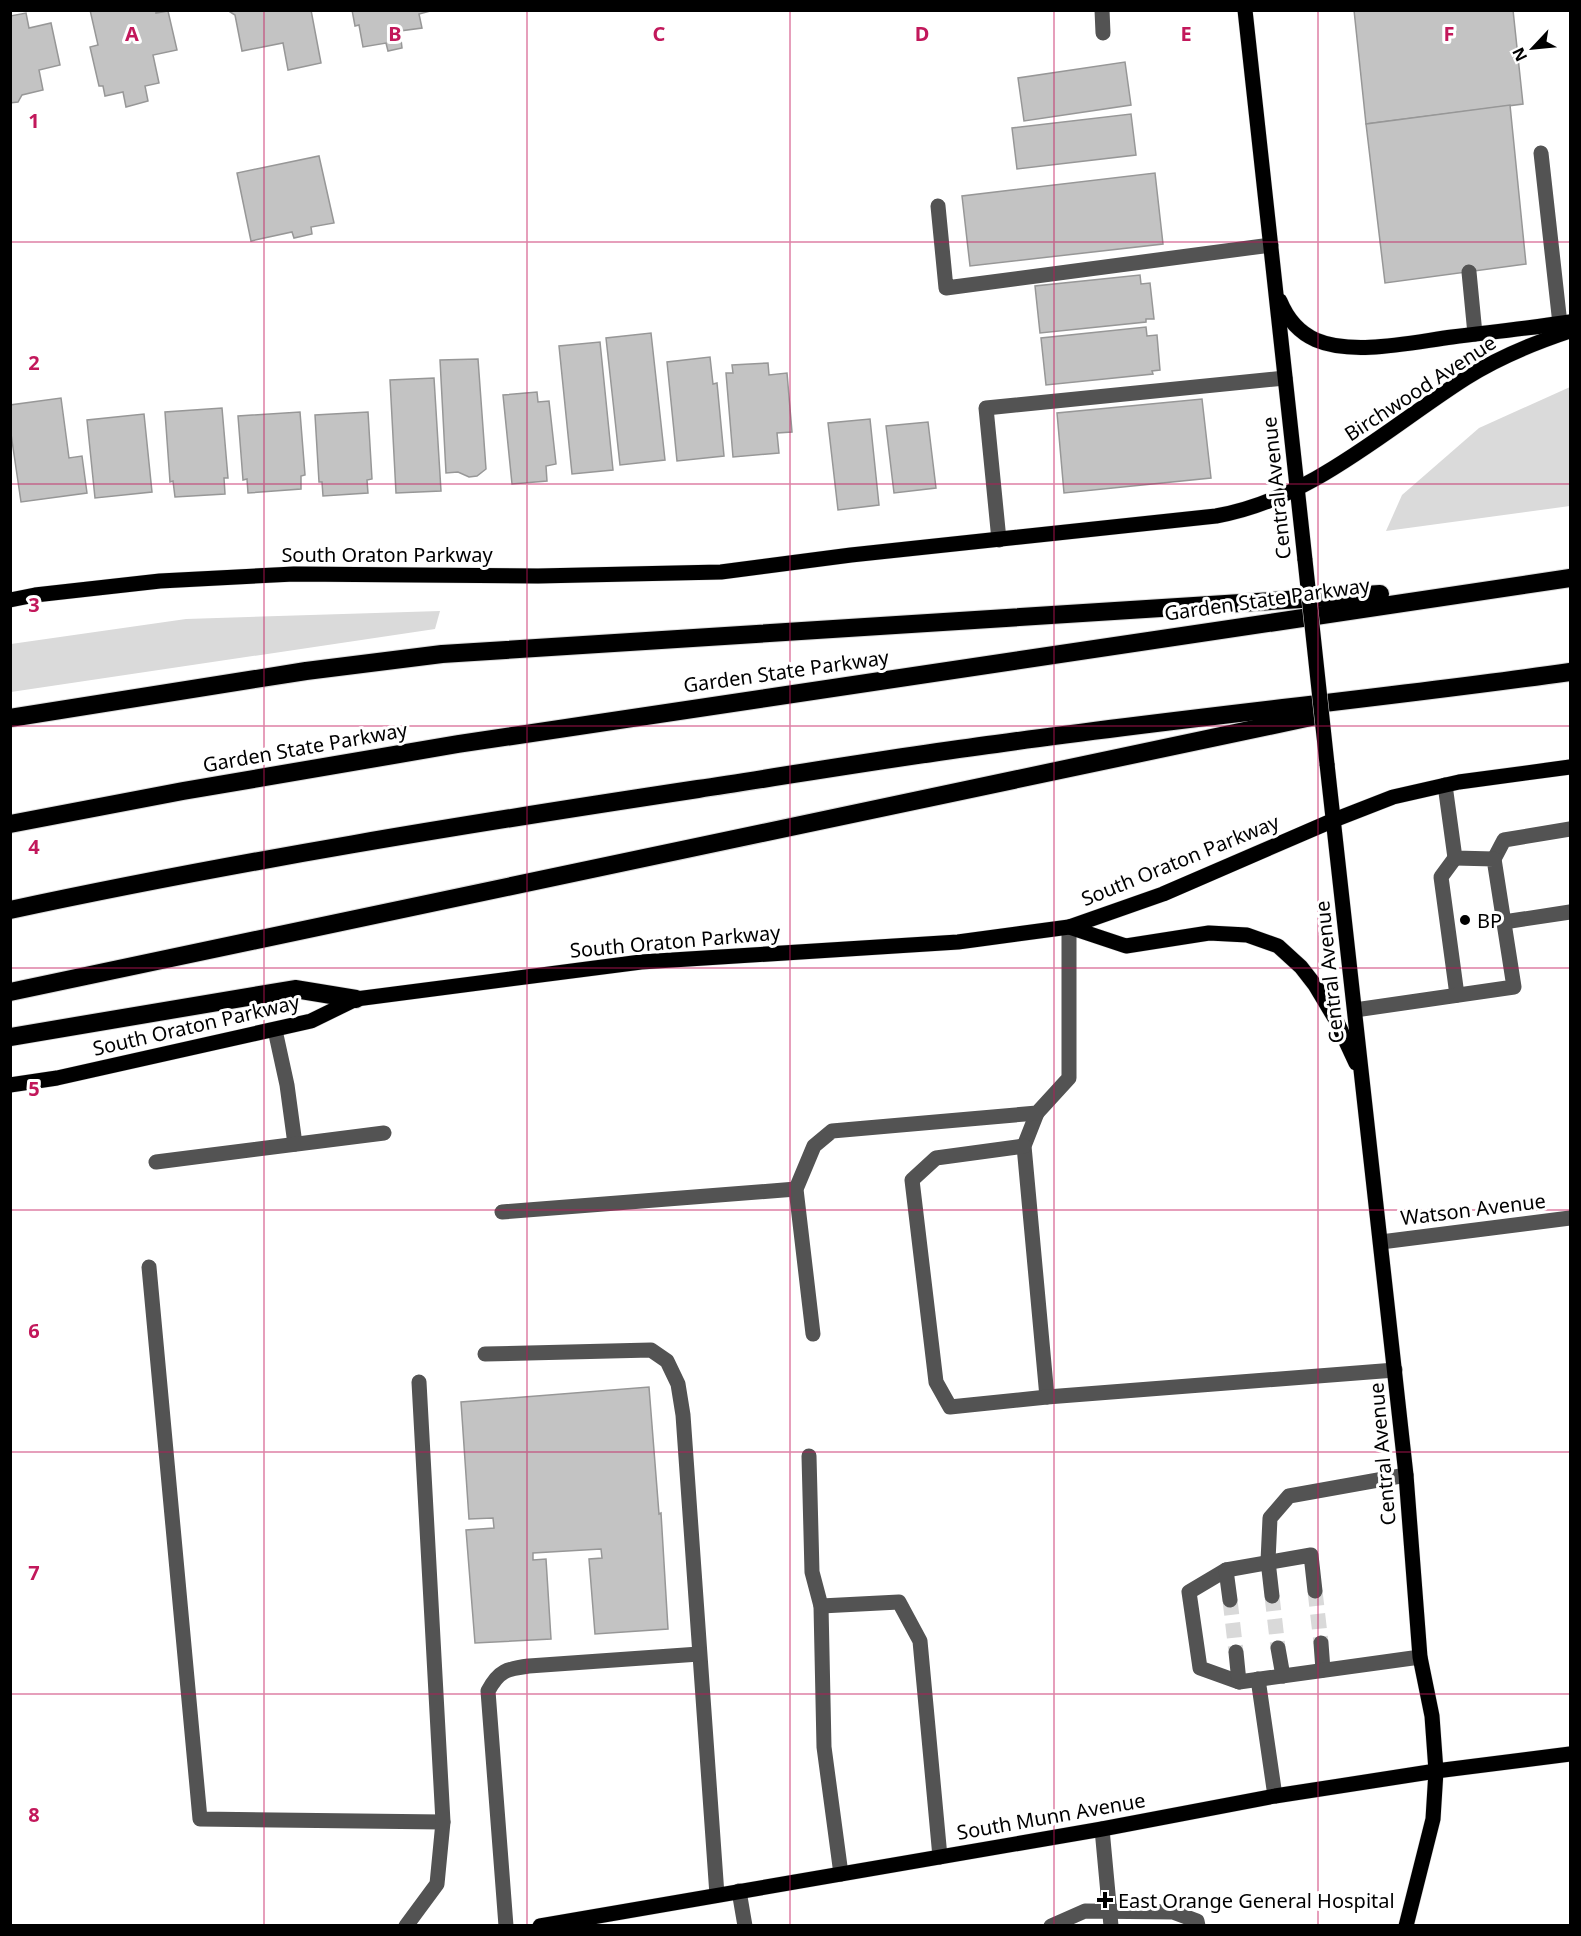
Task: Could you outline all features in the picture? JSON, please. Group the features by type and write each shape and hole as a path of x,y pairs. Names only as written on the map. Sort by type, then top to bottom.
{"highway":[{"name":"Garden State Parkway","path":"10,824 183,791 458,744 1570,578"},
{"path":"10,718 306,671 442,654 1502,587"},
{"path":"10,910 289,854 503,818 998,743 1429,692 1570,672"},
{"path":"10,992 1429,692"},
{"path":"10,1037 294,989 356,999"}],"main road":[{"name":"Central Avenue","path":"1245,10 1395,1370 1406,1475 1420,1657 1432,1716 1436,1771 1433,1819 1406,1926"},
{"path":"1276,292 1286,315 1299,330 1316,340 1336,346 1378,346 1567,326"},
{"name":"Birchwood Avenue","path":"1297,489 1346,460 1477,372 1567,326"},
{"name":"South Oraton Parkway","path":"10,600 35,595 160,581 294,574 538,576 721,572 850,555 1216,516 1256,506 1297,489"},
{"path":"10,593 35,595"},
{"name":"South Oraton Parkway","path":"10,1085 57,1078 275,1030 311,1021 356,999 641,962 958,942 1069,927 1185,885 1334,820 1393,797 1444,785 1570,767"},
{"path":"1069,927 1126,946 1209,933 1247,935 1278,946 1315,985 1346,1040 1362,1079"},
{"name":"South Munn Avenue","path":"549,1925 1275,1796 1436,1771 1570,1754"}],"street":[{"path":"1102,10 1103,33"},
{"path":"1541,153 1567,326"},
{"path":"938,206 946,288 1270,245"},
{"path":"1469,272 1475,334"},
{"path":"999,540 986,408 1285,378"},
{"path":"1444,785 1455,858 1441,877 1457,995"},
{"path":"1355,1010 1514,987 1494,859 1504,840 1570,829"},
{"path":"1455,858 1494,859"},
{"path":"1504,922 1570,912"},
{"path":"1047,1397 1024,1146 1037,1113 1069,1078 1069,927"},
{"path":"275,1030 286,1085 294,1144"},
{"path":"813,1334 796,1189 814,1146 832,1131 1037,1113"},
{"path":"156,1162 384,1133"},
{"path":"1024,1146 936,1158 912,1180 936,1382 950,1407 1047,1397 1395,1370"},
{"path":"502,1212 796,1189"},
{"name":"Watson Avenue","path":"1381,1242 1570,1218"},
{"path":"149,1268 200,1819 443,1822"},
{"path":"484,1354 651,1350 667,1361 678,1384 683,1415 717,1895"},
{"path":"406,1926 437,1884 443,1822 419,1382"},
{"path":"809,1456 812,1572 821,1606 824,1748 841,1874"},
{"path":"1272,1596 1268,1561 1270,1518 1289,1496 1406,1475"},
{"path":"1315,1591 1311,1555 1226,1570 1189,1592 1200,1668 1239,1682 1420,1657"},
{"path":"1226,1570 1230,1600"},
{"path":"821,1606 899,1602 920,1641 940,1857"},
{"path":"1321,1643 1323,1670"},
{"path":"1278,1648 1283,1676"},
{"path":"1236,1652 1239,1682"},
{"path":"506,1926 488,1692 494,1680 507,1669 529,1666 699,1654"},
{"path":"1257,1680 1275,1796"},
{"path":"1102,1828 1110,1919"},
{"path":"739,1891 745,1926"},
{"path":"1051,1926 1085,1911 1110,1919 1173,1912 1197,1921 1198,1926"}],"shaded area":[{"path":"1570,387 1570,506 1386,531 1402,495 1479,428"},
{"path":"440,611 435,629 11,692 11,644 186,619"}],"building":[{"path":"90,10 156,10 156,13 168,11 177,50 153,55 159,83 145,86 148,101 126,107 123,92 105,96 103,86 99,86 90,47 98,45"},
{"path":"227,10 311,10 321,63 288,70 283,43 242,51 235,15"},
{"path":"352,10 434,10 419,14 422,28 400,31 402,48 388,51 386,43 363,47 359,25 355,26"},
{"path":"1354,10 1513,10 1523,104 1366,124"},
{"path":"26,13 29,28 51,23 60,65 39,70 43,90 22,95 18,102 10,103 10,16"},
{"path":"1125,62 1131,105 1024,121 1018,78"},
{"path":"1510,105 1526,264 1385,283 1366,124"},
{"path":"1131,114 1136,155 1017,169 1012,128"},
{"path":"319,156 334,223 311,227 312,234 294,238 292,232 251,241 237,173"},
{"path":"1155,173 1163,244 970,266 962,196"},
{"path":"1140,275 1141,284 1150,283 1154,319 1146,319 1146,322 1040,333 1035,286"},
{"path":"1146,327 1147,336 1157,335 1160,370 1152,371 1153,374 1046,385 1041,338"},
{"path":"651,333 665,460 620,465 606,338"},
{"path":"600,342 613,470 572,474 559,346"},
{"path":"710,357 713,384 717,383 724,456 677,461 667,362"},
{"path":"478,359 486,469 477,476 469,477 458,472 446,473 440,360"},
{"path":"768,363 769,375 787,373 792,432 777,433 779,453 733,457 726,373 733,373 732,365"},
{"path":"434,378 441,491 396,493 390,380"},
{"path":"537,392 538,402 549,401 556,464 546,466 547,481 512,484 503,395"},
{"path":"61,398 69,458 82,456 87,493 21,502 10,427 10,405"},
{"path":"1202,399 1211,478 1064,493 1057,413"},
{"path":"222,408 228,478 224,478 225,494 175,497 173,481 170,482 165,412"},
{"path":"300,412 305,475 301,476 301,489 248,493 247,479 243,480 238,416"},
{"path":"368,412 372,479 367,480 368,493 323,496 322,482 319,482 315,415"},
{"path":"144,414 152,492 95,498 87,420"},
{"path":"870,419 879,505 838,510 828,423"},
{"path":"928,422 936,488 894,493 886,426"},
{"path":"649,1387 659,1514 661,1513 668,1629 595,1634 589,1559 602,1558 601,1549 533,1553 533,1560 546,1559 551,1639 475,1643 466,1530 494,1528 493,1518 469,1519 461,1402"}],"tunnel":[{"path":"1315,1591 1321,1643"},
{"path":"1272,1596 1278,1648"},
{"path":"1230,1600 1236,1652"}],"place":[{"name":"BP","path":"1465,920"},
{"name":"East Orange General Hospital","path":"1105,1900"}]}
